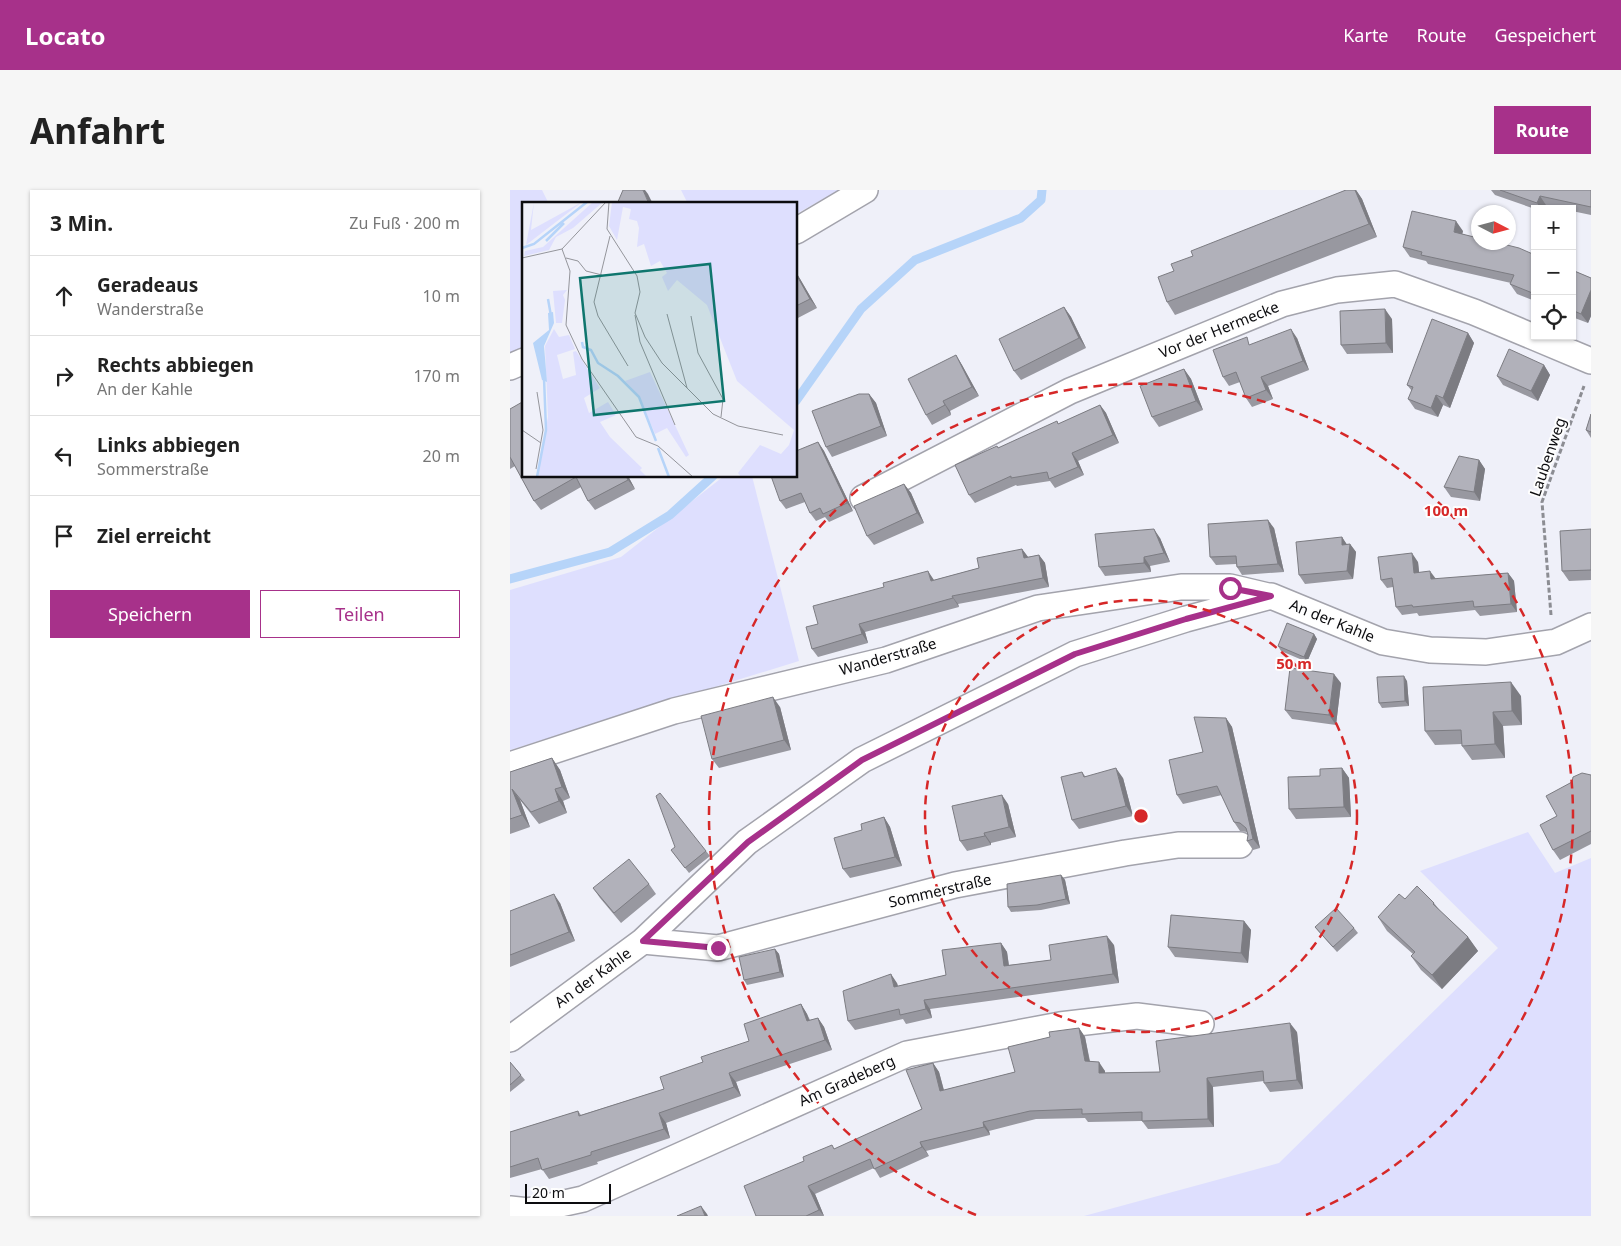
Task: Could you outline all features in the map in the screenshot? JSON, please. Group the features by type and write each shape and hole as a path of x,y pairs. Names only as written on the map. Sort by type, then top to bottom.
{"street":[{"path":"798,230 864,190"},
{"name":"Vor der Hermecke","path":"863,498 1070,391 1282,304 1337,290 1395,284 1474,312 1589,369"},
{"path":"510,367 522,362"},
{"name":"Wanderstraße","path":"510,765 674,711 886,660 1038,608 1181,587 1230,588 1271,596"},
{"name":"An der Kahle","path":"510,1039 643,941 748,842 862,760 1075,654 1186,619 1271,596 1383,642 1430,650 1486,652 1556,642 1591,626"},
{"name":"Sommerstraße","path":"643,941 718,948 955,885 1178,845 1240,845"},
{"name":"Am Gradeberg","path":"510,1209 529,1211 583,1199 908,1054 1060,1025 1137,1016 1201,1024"}],"path":[{"name":"Laubenweg","path":"1551,615 1542,502 1589,369"}],"shaded area":[{"path":"510,190 542,190 548,202 522,202 522,348 510,353"},
{"path":"681,190 839,190 798,213 798,202 687,202"},
{"path":"721,478 753,478 799,661 510,750 510,590 621,557"},
{"path":"1528,832 1555,873 1591,858 1591,1216 1084,1216 1279,1163 1498,948 1420,871"}],"building":[{"path":"623,190 643,190 648,202 618,202"},
{"path":"1346,190 1355,190 1369,224 1167,302 1158,277 1174,271 1171,264 1193,256 1191,251"},
{"path":"1500,190 1591,190 1591,207 1540,196 1537,203"},
{"path":"1412,211 1456,221 1454,232 1471,236 1471,250 1516,250 1516,247 1531,253 1531,292 1510,284 1514,275 1421,255 1422,252 1403,247"},
{"path":"1576,272 1591,278 1591,290 1581,314 1576,312"},
{"path":"798,278 810,299 798,305"},
{"path":"1064,307 1079,338 1014,371 999,339"},
{"path":"1385,309 1386,343 1341,345 1340,311"},
{"path":"1432,319 1468,333 1443,398 1436,395 1431,408 1408,399 1413,387 1407,385"},
{"path":"1291,329 1303,361 1261,377 1266,390 1246,398 1236,372 1223,377 1213,350 1247,337 1249,345"},
{"path":"1509,349 1544,365 1531,391 1497,376"},
{"path":"956,355 972,387 943,401 945,405 926,415 908,379"},
{"path":"1184,369 1196,401 1152,417 1140,386"},
{"path":"859,394 869,394 881,426 826,447 812,411"},
{"path":"522,402 522,478 574,478 534,501 510,457 510,409"},
{"path":"1100,405 1113,435 1072,453 1078,467 1049,479 1047,472 1011,478 1011,476 969,495 955,465 1057,421 1058,424"},
{"path":"1591,414 1591,432 1586,430"},
{"path":"818,442 847,503 823,514 820,508 810,513 801,493 780,501 772,478 798,478 798,450"},
{"path":"1459,456 1479,460 1474,492 1444,487"},
{"path":"576,478 627,478 628,480 588,501"},
{"path":"904,484 917,513 867,536 854,506"},
{"path":"1268,520 1278,564 1237,567 1236,556 1210,557 1208,524"},
{"path":"1154,529 1164,553 1144,557 1144,563 1099,567 1095,534"},
{"path":"1591,529 1591,570 1562,571 1560,531"},
{"path":"1342,537 1342,545 1350,544 1347,571 1299,575 1296,542"},
{"path":"1022,549 1024,558 1039,555 1043,578 952,596 953,598 859,624 862,634 812,649 806,627 818,624 813,606 884,587 883,583 928,571 931,581 979,568 977,558"},
{"path":"1412,553 1414,573 1430,571 1431,579 1508,573 1511,604 1474,607 1473,601 1396,607 1392,578 1381,580 1378,557"},
{"path":"1287,623 1314,634 1304,657 1278,646"},
{"path":"1290,668 1334,674 1329,715 1285,710"},
{"path":"1404,676 1405,701 1379,703 1377,677"},
{"path":"1511,682 1512,711 1493,712 1495,744 1462,746 1461,730 1425,731 1423,687"},
{"path":"773,697 784,740 712,759 701,716"},
{"path":"1194,717 1226,718 1253,839 1247,841 1246,828 1240,823 1234,822 1217,786 1177,795 1169,760 1203,752"},
{"path":"552,758 562,787 555,789 559,801 531,812 512,789 522,815 510,819 510,772"},
{"path":"1116,768 1126,806 1072,820 1061,777 1082,772 1084,777"},
{"path":"1342,768 1344,807 1289,809 1288,777 1320,776 1320,769"},
{"path":"1582,773 1591,775 1591,831 1553,850 1540,825 1557,816 1546,796 1572,782 1573,777"},
{"path":"660,793 706,851 685,868 671,850 675,847 656,796"},
{"path":"1002,795 1009,827 984,833 985,836 960,841 952,806"},
{"path":"884,817 895,857 843,869 834,838 862,830 861,824"},
{"path":"629,859 649,884 614,913 593,888"},
{"path":"1061,875 1066,899 1037,905 1008,907 1007,884"},
{"path":"1417,886 1468,937 1432,975 1411,956 1415,952 1378,917 1399,894 1405,899"},
{"path":"554,894 569,932 510,955 510,911"},
{"path":"1336,908 1354,928 1333,947 1315,927"},
{"path":"1171,915 1244,921 1241,953 1168,947"},
{"path":"1107,936 1113,974 924,1000 926,1009 900,1015 899,1009 848,1021 843,991 891,974 894,987 946,975 942,950 1001,943 1004,966 1051,960 1049,945"},
{"path":"775,949 780,972 744,980 739,957"},
{"path":"801,1004 807,1021 818,1018 825,1040 729,1073 734,1087 659,1113 664,1129 542,1170 538,1158 510,1167 510,1132 578,1111 579,1116 664,1089 660,1077 703,1062 701,1057 749,1041 744,1024"},
{"path":"1290,1023 1297,1080 1264,1083 1263,1071 1207,1078 1208,1119 1142,1121 1142,1112 1082,1114 1082,1109 1030,1111 983,1122 984,1127 920,1142 922,1147 874,1169 870,1159 808,1186 819,1210 806,1216 756,1216 744,1186 804,1161 803,1157 832,1145 834,1149 922,1109 906,1070 933,1063 940,1091 1015,1072 1008,1047 1050,1037 1049,1032 1079,1028 1085,1061 1099,1062 1099,1073 1160,1072 1156,1041"},
{"path":"510,1062 521,1075 510,1085"},
{"path":"701,1206 705,1216 677,1216"}],"waterway":[{"path":"798,398 861,309 915,260 1021,218 1041,200 1042,190"},
{"path":"510,579 610,552 670,515 711,478"}],"route":[{"path":"718,948 643,941 748,842 862,760 1075,654 1186,619 1271,596 1230,588"}]}
